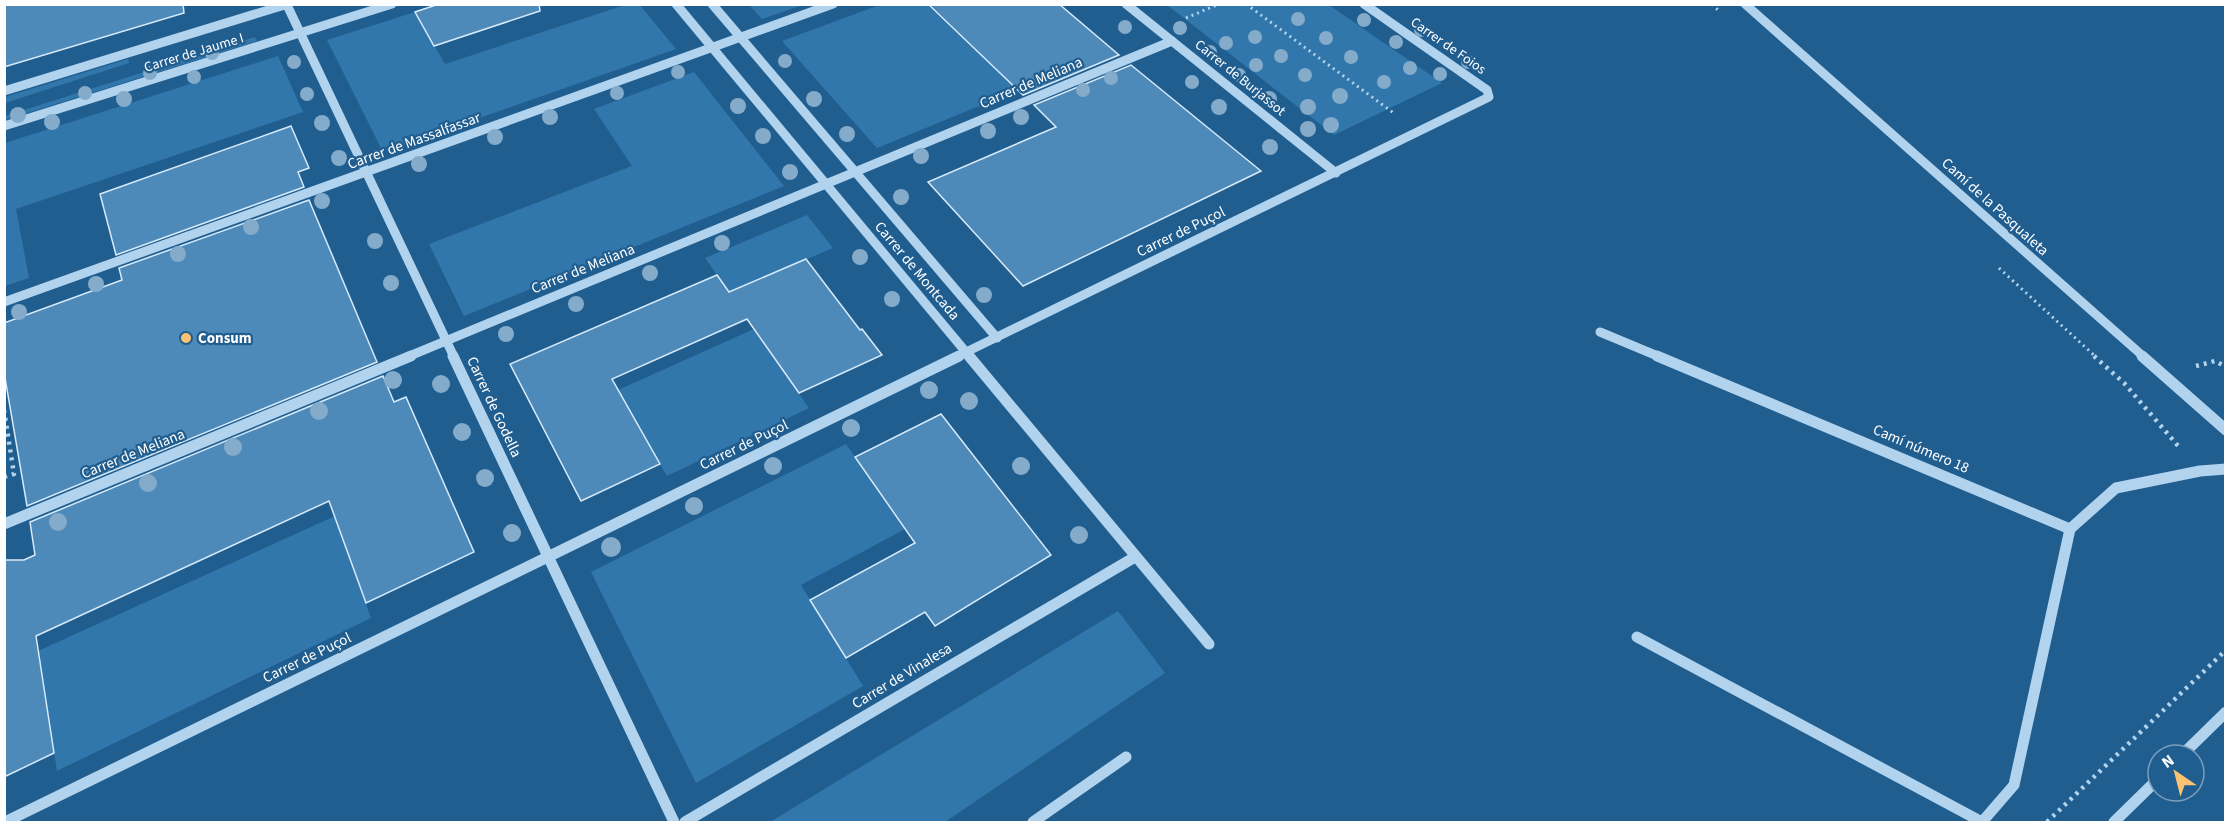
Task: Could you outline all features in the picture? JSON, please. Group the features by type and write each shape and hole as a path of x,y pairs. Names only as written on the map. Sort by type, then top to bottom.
{"street":[{"name":"Carrer de Jaume I","path":"4,126 392,4"},
{"name":"Carrer de Montcada","path":"676,4 1209,644"},
{"name":"Carrer de Montcada","path":"712,4 997,338"},
{"name":"Carrer de Massalfassar","path":"4,302 833,4"},
{"name":"Carrer de Burjassot","path":"1126,4 1336,173"},
{"name":"Carrer de Foios","path":"1364,4 1487,90"},
{"name":"Camí de la Pasqualeta","path":"1745,4 2226,430"},
{"name":"Carrer de Jaume I","path":"4,91 287,5"},
{"name":"Carrer de Godella","path":"287,5 674,822"},
{"name":"Carrer de Meliana","path":"4,524 1172,41"},
{"name":"Carrer de Puçol","path":"5,822 1336,173 1483,100 1490,94 1487,90"},
{"name":"Camí número 18","path":"1600,332 2070,529"},
{"path":"1637,637 1982,822 2014,785 2070,529 2116,489 2200,471 2226,469"},
{"name":"Carrer de Vinalesa","path":"685,822 1135,557"},
{"path":"2194,743 2226,712"},
{"path":"1032,822 1126,757"},
{"path":"2114,822 2146,791"}],"path":[{"path":"1179,21 1220,4"},
{"path":"1246,4 1403,120"},
{"path":"1712,4 1721,13"},
{"path":"1993,262 2124,383 2200,471"},
{"path":"2215,361 2226,367"},
{"path":"4,411 14,474 4,477"},
{"path":"2047,822 2226,650"}],"shaded area":[{"path":"639,4 676,49 383,152 327,40 415,12 445,64 625,5"},
{"path":"882,4 927,5 1018,90 877,148 782,41"},
{"path":"749,5 802,5 762,19"},
{"path":"1167,5 1329,5 1442,83 1334,135"},
{"path":"255,37 257,41 5,120 5,116"},
{"path":"278,56 303,112 16,209 29,278 5,286 5,143"},
{"path":"128,59 129,63 5,103 5,97"},
{"path":"694,72 784,186 464,316 429,244 632,166 594,109"},
{"path":"807,215 833,248 729,292 705,258"},
{"path":"754,329 809,408 667,476 618,390"},
{"path":"846,444 905,529 801,585 863,686 696,783 591,572"},
{"path":"335,516 371,618 57,771 38,651"},
{"path":"1118,611 1165,673 945,822 770,822"}],"building":[{"path":"4,4 183,4 184,13 4,67"},
{"path":"439,4 539,4 540,11 434,46 415,12"},
{"path":"928,4 1059,4 1119,55 1023,95"},
{"path":"1131,65 1261,171 1023,286 928,182 1056,127 1034,105"},
{"path":"291,126 309,168 298,172 304,187 116,255 100,194"},
{"name":"Consum","path":"309,200 377,362 27,506 4,372 4,323 122,280 119,268"},
{"path":"806,259 882,355 799,393 747,319 612,379 660,464 581,501 510,364 717,275 729,292"},
{"path":"383,376 394,402 406,397 474,552 366,603 329,501 36,636 54,753 4,777 4,560 24,560 35,555 30,522"},
{"path":"941,414 1051,555 935,626 925,612 846,658 810,600 915,543 855,457"}],"place":[{"name":"Consum","path":"186,338"}]}
